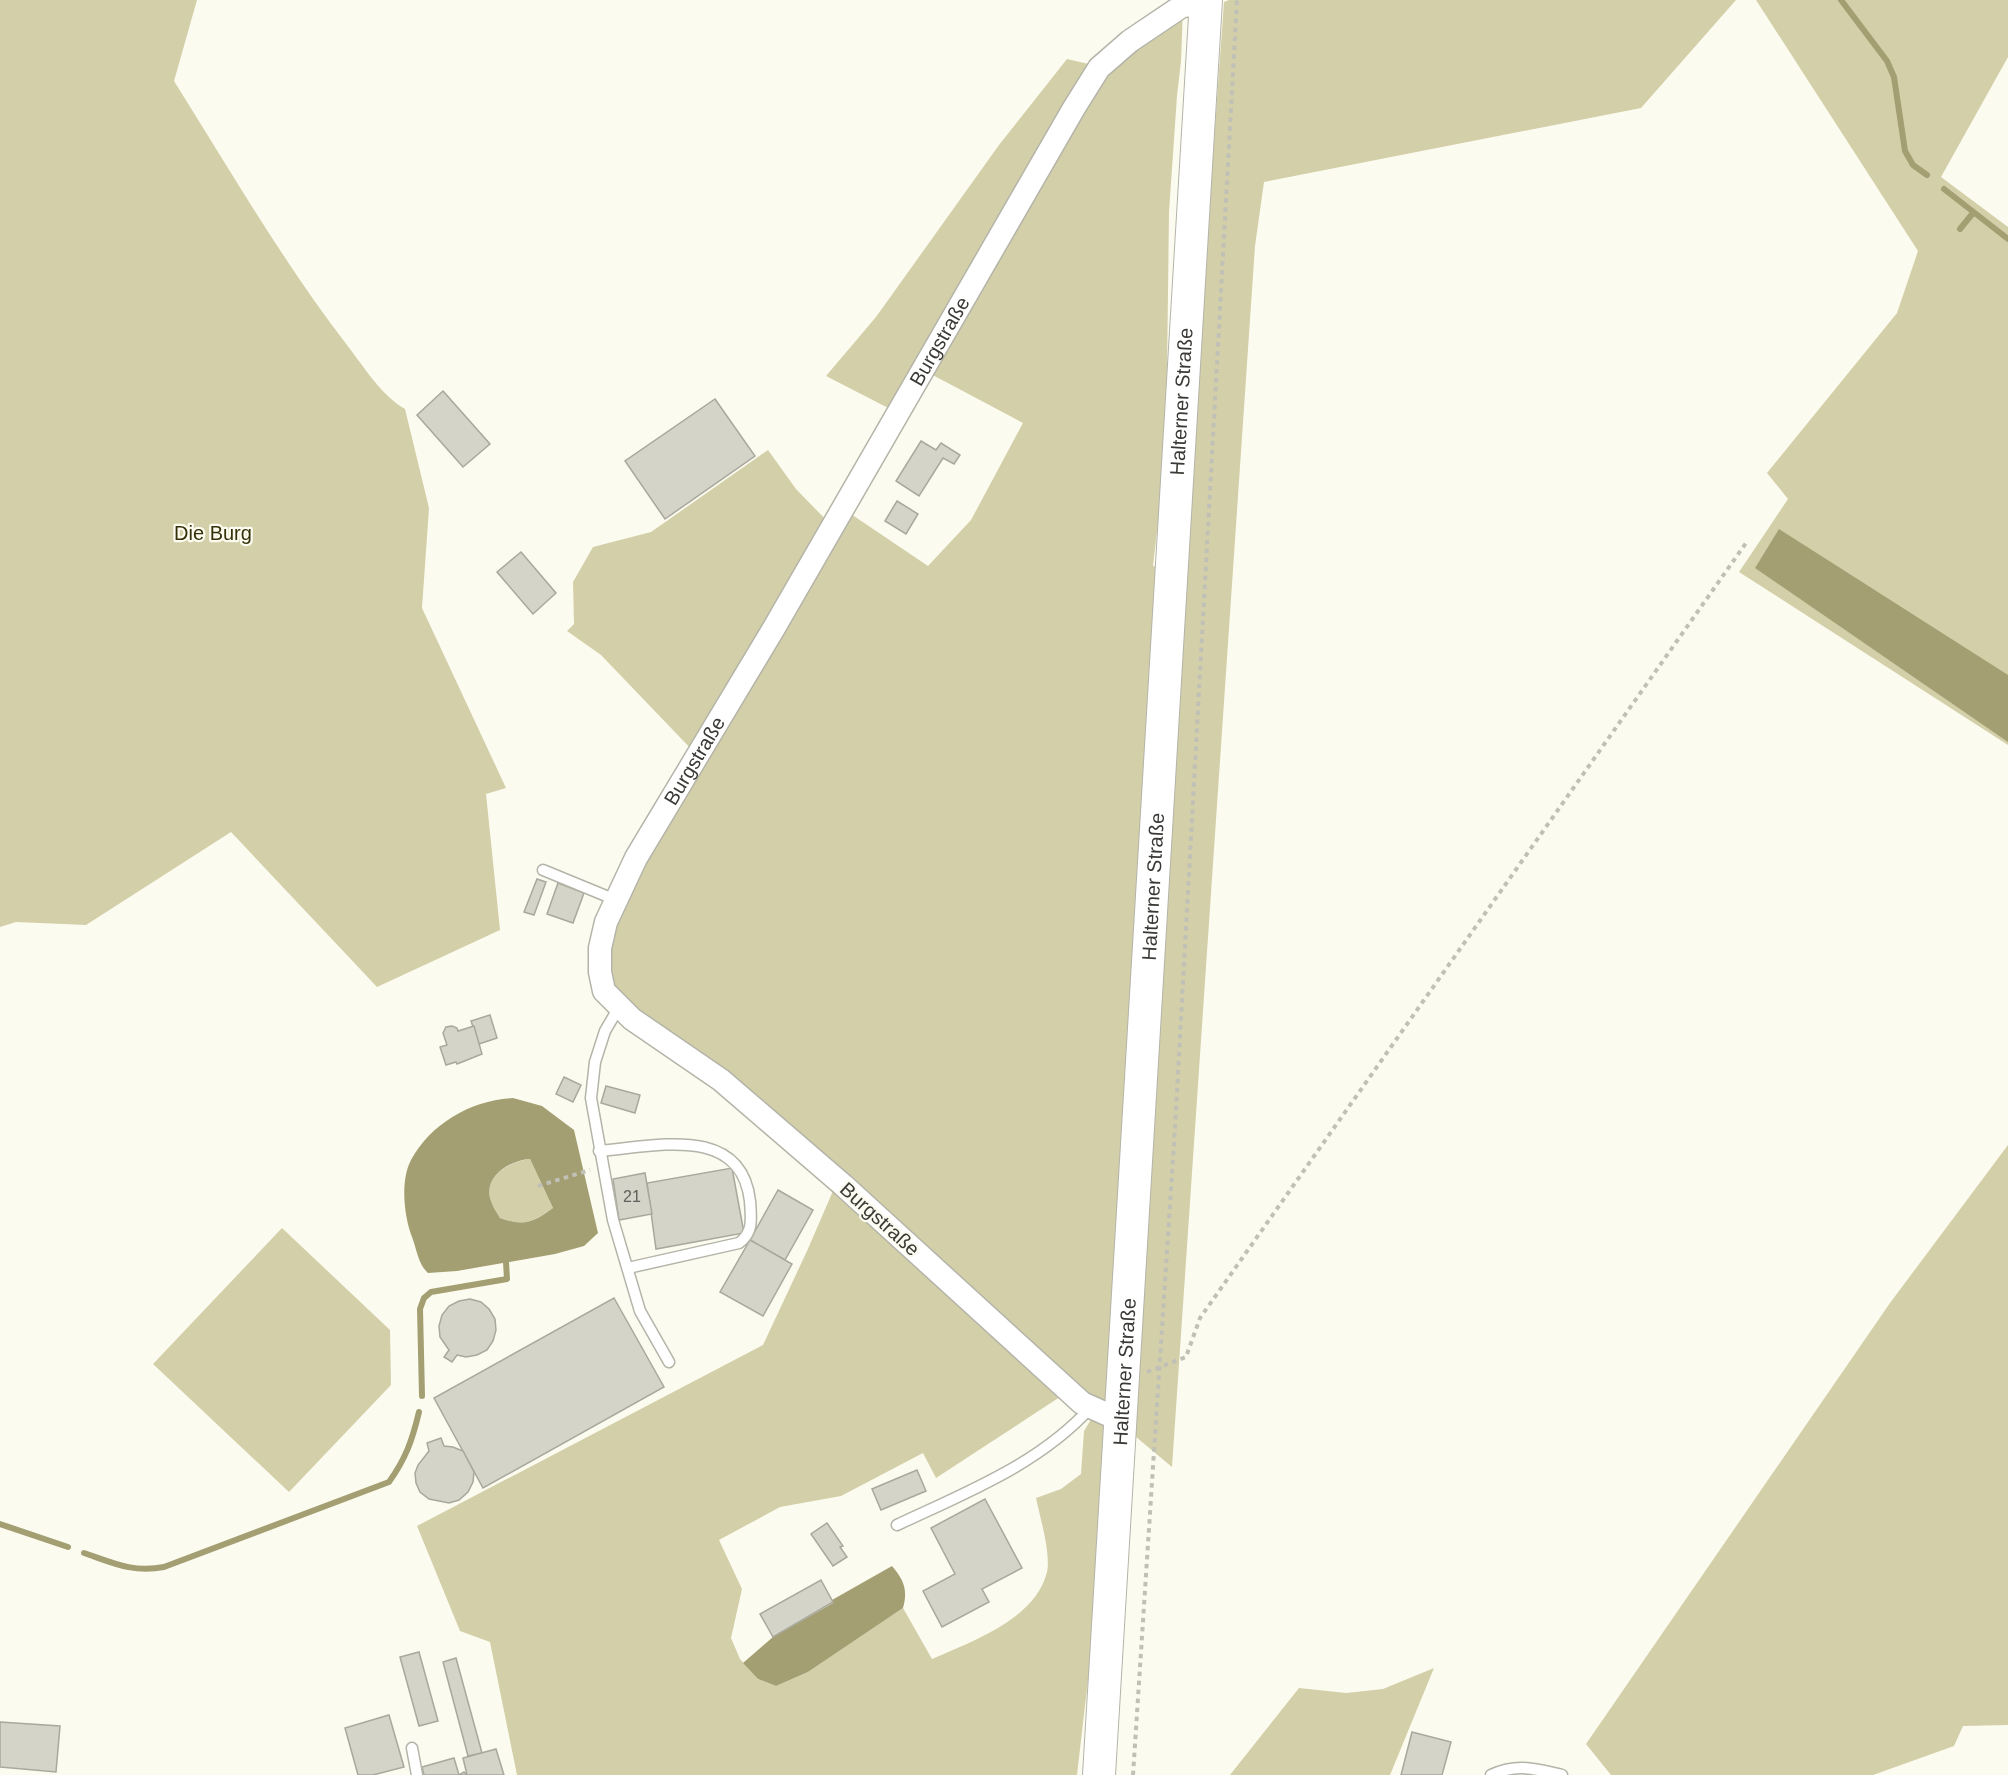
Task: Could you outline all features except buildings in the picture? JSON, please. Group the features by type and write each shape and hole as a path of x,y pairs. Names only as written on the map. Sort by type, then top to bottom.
{"main road":[{"name":"Halterner Straße","path":"1099,1775 1125,1379 1205,2"}],"street":[{"name":"Burgstraße","path":"1122,1421 1082,1403 843,1185 721,1080 632,1019 604,991 600,972 600,948 606,922 636,858 768,638 1099,68 1130,41 1182,6 1205,2"}],"lane":[{"path":"543,870 616,900"},
{"path":"619,1007 605,1031 595,1062 591,1098 613,1220 640,1311 669,1362"},
{"path":"599,1151 688,1144 711,1148 741,1170 749,1194 752,1221 747,1237 739,1243 628,1268"},
{"path":"897,1525 1000,1476 1055,1442 1091,1407"},
{"path":"412,1748 417,1775"},
{"path":"1491,1775 1500,1771 1528,1767 1562,1775"}],"path":[{"path":"1133,1775 1175,1128 1237,0"},
{"path":"1125,1379 1186,1357 1200,1318 1746,543"},
{"path":"538,1185 602,1167"}],"green space":[{"name":"Die Burg","path":"0,0 197,0 174,81 323,313 373,380 405,409 429,508 422,608 506,788 486,794 500,930 377,987 231,832 86,925 16,922 0,927"},
{"path":"1229,0 1736,0 1641,108 1264,182 1255,246 1172,1467 633,1017 603,970 611,923 845,510 928,566 971,520 1023,423 927,372 1101,69 1183,9 1169,212 1166,452 1153,566 1183,572 1224,2"},
{"path":"1756,0 2008,0 2008,57 1941,177 2008,227 2008,745 1739,572 1788,499 1767,473 1897,313 1918,251"},
{"path":"1067,59 1097,66 896,412 826,376 876,317 999,145"},
{"path":"768,450 796,489 830,524 695,753 601,655 567,631 574,624 573,582 593,547 651,532"},
{"path":"2008,1145 2008,1725 1963,1726 1954,1746 1873,1775 1611,1775 1586,1744 1890,1303"},
{"path":"530,1159 553,1208 528,1222 500,1218 491,1201 490,1185 506,1167"},
{"path":"836,1184 1066,1393 936,1478 923,1453 841,1496 780,1507 719,1540 742,1589 731,1638 740,1659 758,1679 776,1686 808,1672 903,1608 932,1659 1000,1627 1030,1603 1040,1589 1047,1572 1048,1556 1036,1498 1061,1489 1081,1474 1084,1431 1093,1416 1116,1438 1077,1775 517,1775 490,1642 460,1631 417,1526 763,1345"},
{"path":"282,1228 390,1330 391,1385 289,1492 153,1364"},
{"path":"1434,1668 1390,1775 1230,1775 1299,1688 1346,1693 1383,1689"}],"shaded area":[{"path":"1779,529 2008,675 2008,742 1755,568"},
{"path":"513,1098 542,1106 574,1130 598,1233 584,1246 555,1254 457,1271 428,1273 420,1261 407,1219 404,1188 411,1160 430,1135 454,1116 483,1103","holes":["530,1159 553,1208 528,1222 500,1218 491,1201 490,1184 506,1166"]},
{"path":"892,1566 904,1586 903,1608 808,1672 776,1686 758,1679 743,1663 773,1637"}],"waterway":[{"path":"1841,0 1887,61 1894,77 1905,151 1913,165 1927,175"},
{"path":"1944,189 2008,239"},
{"path":"1960,229 1973,213"},
{"path":"422,1396 420,1309 424,1298 431,1292 507,1279 506,1262"},
{"path":"84,1553 133,1568 164,1567 389,1482 408,1449 419,1412"},
{"path":"0,1524 68,1547"}]}
